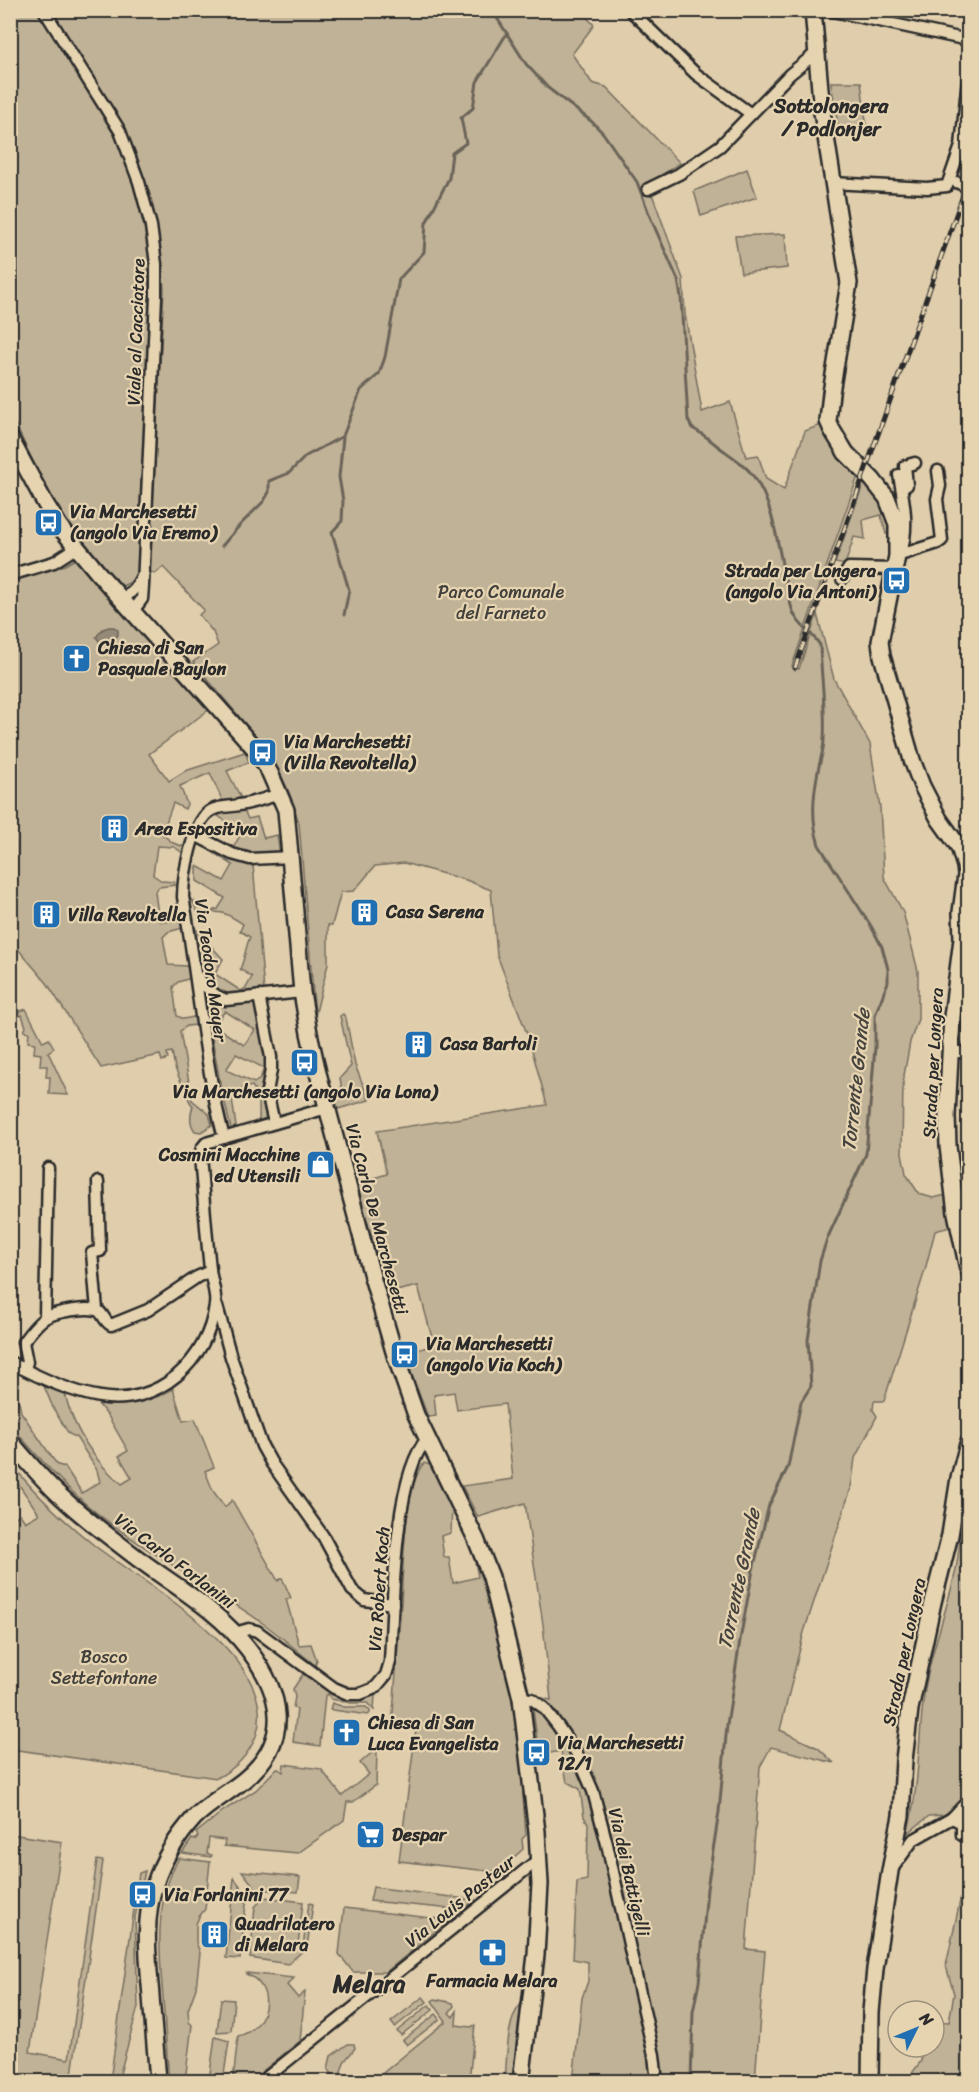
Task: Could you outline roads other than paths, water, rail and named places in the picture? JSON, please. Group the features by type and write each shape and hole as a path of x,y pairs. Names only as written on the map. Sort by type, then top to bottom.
{"main road":[{"name":"Strada per Longera","path":"813,10 832,183 849,283 828,421 846,453 872,479 892,508 897,524 898,560 882,627 880,642 882,656 922,786 939,819 959,847 965,866 961,912 964,956 950,1052 948,1146 965,1231 969,1269"},
{"name":"Via Carlo De Marchesetti","path":"11,441 45,503 76,548 257,752 264,761 280,794 288,821 302,992 327,1108 401,1376 427,1439 467,1520 486,1565 498,1600 521,1698 539,1859 539,1923 521,2082"},
{"name":"Via Carlo Forlanini","path":"10,1441 64,1500 143,1562 211,1610 235,1633 260,1664 273,1689 277,1724 272,1745 261,1762 244,1780 208,1806 190,1823 169,1852 154,1886 148,1916 147,1943 158,2082"},
{"name":"Strada per Longera","path":"870,2082 874,1969 901,1816 910,1709 942,1571 959,1478 969,1444"}],"street":[{"name":"Viale al Cacciatore","path":"44,10 120,131 139,182 151,226 156,264 156,296 143,573 128,606"},
{"path":"630,10 696,74 750,114"},
{"path":"828,10 969,40"},
{"path":"648,189 679,174 720,146 794,70 816,53"},
{"path":"832,183 947,186 953,181 961,146 969,78"},
{"path":"953,181 969,187"},
{"path":"904,502 908,493 905,466 915,463"},
{"path":"842,579 849,568 898,560 942,540 938,471"},
{"path":"898,560 905,538 904,502 899,475"},
{"path":"10,575 54,562 76,548"},
{"name":"Via Teodoro Mayer","path":"224,1138 213,1097 183,897 187,863 195,835 205,815 211,810 254,802 280,794"},
{"path":"195,835 232,854 250,859 291,857"},
{"name":"Strada per Longera","path":"963,927 969,906"},
{"path":"195,973 204,986 219,998 226,1000 302,992"},
{"path":"259,996 270,1051 271,1070 267,1092 274,1123"},
{"path":"950,1052 969,1052"},
{"path":"327,1108 206,1143 200,1155 210,1271 231,1357 262,1446 272,1464 323,1536 352,1590 364,1600 393,1604"},
{"path":"45,1318 48,1168"},
{"path":"97,1310 93,1253 100,1251 98,1182"},
{"path":"25,1369 27,1362 23,1342 45,1318 70,1310 97,1310 102,1313 106,1323 111,1325 148,1310 197,1277 210,1271"},
{"path":"10,1362 79,1391 100,1397 132,1397 147,1393 167,1384 197,1356 212,1322 216,1303"},
{"name":"Via Robert Koch","path":"235,1633 249,1629 257,1631 334,1688 348,1694 360,1694 375,1688 388,1670 402,1505 417,1453 427,1439"},
{"name":"Via dei Battigelli","path":"521,1698 532,1699 544,1708 558,1726 577,1754 593,1791 654,2055 657,2082"},
{"name":"Strada per Longera","path":"890,1871 913,1840 952,1818 964,1805"},
{"path":"952,1818 962,1822 962,1835"},
{"name":"Via Louis Pasteur","path":"261,2082 539,1859"}],"waterway":[{"name":"Torrente Grande","path":"487,10 497,18 526,64 548,88 603,133 637,182 678,280 688,420 692,428 738,460 754,477 762,491 773,523 792,609 797,619 820,645 824,727 814,799 816,836 819,845 871,926 882,947 888,969 888,982 875,1015 875,1047 866,1154 827,1239 820,1261 808,1340 811,1386 801,1402 788,1467 769,1505 753,1570 740,1640 727,1725 719,1812 707,1889 699,1982 693,2012 691,2082"},
{"path":"222,546 264,501 269,492 269,481 289,473 306,456 343,436 361,390 379,374 385,357 399,279 424,252 426,223 449,178 452,153 466,143 461,118 473,108 477,82 507,33"},
{"path":"343,437 339,477 343,501 342,521 332,532 349,590 344,615"}],"railway":[{"path":"795,668 968,181"}],"place":[{"name":"Via Marchesetti (angolo Via Eremo)","path":"49,522"},
{"name":"Strada per Longera (angolo Via Antoni)","path":"897,581"},
{"name":"Chiesa di San Pasquale Baylon","path":"77,658"},
{"name":"Via Marchesetti (Villa Revoltella)","path":"263,752"},
{"name":"Area Espositiva","path":"114,829"},
{"name":"Casa Serena","path":"365,912"},
{"name":"Villa Revoltella","path":"47,915"},
{"name":"Casa Bartoli","path":"419,1044"},
{"name":"Via Marchesetti (angolo Via Lona)","path":"305,1063"},
{"name":"Cosmini Macchine ed Utensili","path":"321,1165"},
{"name":"Via Marchesetti (angolo Via Koch)","path":"405,1354"},
{"name":"Chiesa di San Luca Evangelista","path":"347,1733"},
{"name":"Via Marchesetti 12/1","path":"536,1753"},
{"name":"Despar","path":"371,1835"},
{"name":"Via Forlanini 77","path":"143,1895"},
{"name":"Quadrilatero di Melara","path":"214,1934"},
{"name":"Farmacia Melara","path":"492,1952"}],"district":[{"name":"Sottolongera / Podlonjer","path":"831,118"},
{"name":"Melara","path":"369,1984"}],"park label":[{"name":"Parco Comunale del Farneto","path":"501,602"},
{"name":"Bosco Settefontane","path":"104,1667"}]}
